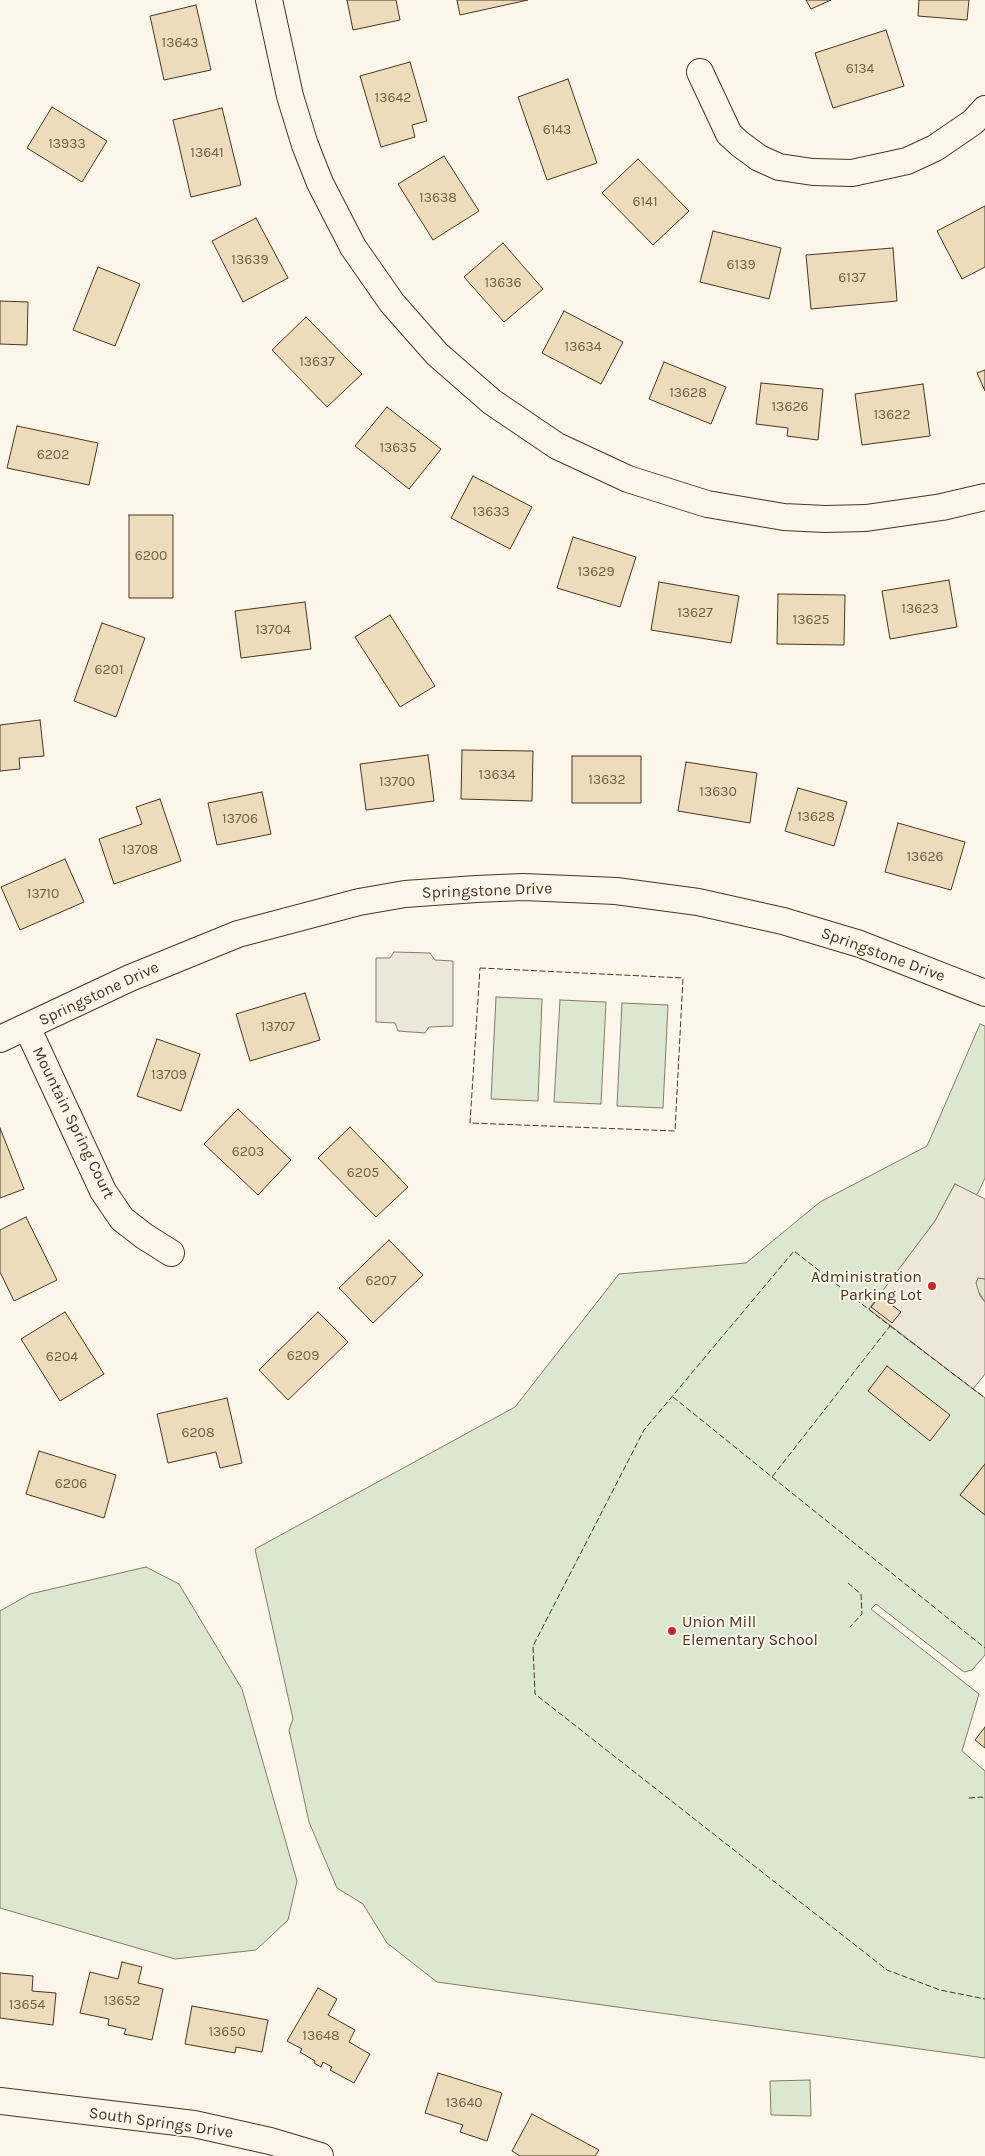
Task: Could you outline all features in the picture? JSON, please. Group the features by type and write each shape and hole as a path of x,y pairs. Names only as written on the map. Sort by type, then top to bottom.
{"street":[{"path":"269,0 290,96 305,145 320,183 353,247 392,303 437,354 492,402 557,446 619,475 668,493 707,504 784,517 866,518 942,508 985,497"},
{"path":"700,72 729,134 740,144 759,158 779,166 813,172 852,173 907,161 935,148 973,122 985,109"},
{"name":"Springstone Drive","path":"0,1039 130,978 238,934 359,902 405,894 523,887 625,892 698,902 764,917 860,944 985,993"},
{"name":"Mountain Spring Court","path":"27,1027 103,1191 122,1219 171,1253"},
{"name":"South Springs Drive","path":"0,2101 194,2124 270,2141 320,2156"}],"green space":[{"path":"496,997 542,999 538,1101 491,1099"},
{"path":"560,1000 606,1002 601,1104 554,1102"},
{"path":"622,1003 668,1005 663,1108 617,1106"},
{"name":"Union Mill Elementary School","path":"980,1024 985,1026 985,1178 978,1193 975,1195 955,1184 935,1221 869,1309 985,1398 985,1464 960,1495 985,1515 985,1655 972,1670 964,1672 876,1604 871,1609 979,1694 962,1751 985,1771 985,2058 437,1982 387,1943 363,1904 337,1888 309,1822 289,1730 293,1719 255,1549 515,1407 619,1274 746,1263 820,1202 927,1146"},
{"path":"978,1278 985,1279 985,1302 977,1289 976,1283"},
{"path":"146,1567 179,1584 242,1689 297,1881 288,1920 256,1950 175,1959 0,1908 0,1611 30,1594"},
{"path":"810,2080 811,2116 771,2115 770,2081"}],"shaded area":[{"path":"394,952 430,953 435,960 453,961 453,1026 429,1027 425,1033 398,1031 395,1023 376,1022 376,958 390,958"},
{"name":"Administration Parking Lot","path":"955,1184 985,1199 985,1279 978,1278 976,1283 980,1296 985,1302 985,1374 973,1389 869,1309 935,1221"}],"building":[{"path":"347,0 396,0 400,20 353,30"},
{"path":"457,0 528,0 460,15"},
{"path":"806,0 831,0 811,9"},
{"path":"919,0 969,0 967,20 918,16"},
{"path":"196,5 211,70 164,80 150,16"},
{"path":"886,30 904,86 833,108 815,53"},
{"path":"410,62 427,121 412,125 415,137 381,147 360,76"},
{"path":"568,79 597,163 547,180 518,97"},
{"path":"52,107 107,141 82,182 27,148"},
{"path":"222,108 241,185 191,197 173,120"},
{"path":"444,156 479,211 433,240 398,184"},
{"path":"638,159 689,211 653,245 602,193"},
{"path":"985,206 985,267 962,279 937,231"},
{"path":"256,218 288,278 243,302 212,241"},
{"path":"713,231 781,248 769,299 700,282"},
{"path":"503,243 543,289 504,322 464,277"},
{"path":"893,248 897,301 811,309 806,255"},
{"path":"98,267 140,284 115,346 73,330"},
{"path":"0,301 28,302 27,345 0,344"},
{"path":"564,311 623,342 601,384 542,353"},
{"path":"306,317 362,374 327,407 272,350"},
{"path":"664,362 726,387 711,424 649,399"},
{"path":"985,370 985,391 977,373"},
{"path":"761,383 823,389 818,440 787,436 788,428 756,424"},
{"path":"923,384 930,436 862,445 855,394"},
{"path":"387,407 441,449 409,489 355,446"},
{"path":"17,426 98,443 89,485 7,468"},
{"path":"473,476 532,507 510,549 451,518"},
{"path":"129,515 173,515 173,598 129,598"},
{"path":"573,537 636,557 620,607 557,588"},
{"path":"949,580 957,627 890,639 882,591"},
{"path":"659,582 739,596 731,643 651,630"},
{"path":"778,594 845,595 844,645 777,644"},
{"path":"305,602 311,649 241,658 235,611"},
{"path":"390,615 435,686 400,707 355,637"},
{"path":"102,623 145,638 116,717 74,701"},
{"path":"40,720 44,756 19,758 20,769 0,771 0,725"},
{"path":"462,750 533,751 532,801 461,799"},
{"path":"428,755 434,801 366,810 360,764"},
{"path":"572,756 641,756 641,803 572,803"},
{"path":"686,762 757,773 750,823 678,811"},
{"path":"798,788 847,802 834,846 785,831"},
{"path":"262,792 271,834 217,845 208,803"},
{"path":"160,799 181,861 114,884 99,839 142,824 136,807"},
{"path":"898,823 965,842 951,890 885,872"},
{"path":"65,859 84,902 20,930 1,887"},
{"path":"305,993 320,1040 250,1061 236,1014"},
{"path":"157,1039 200,1054 181,1111 137,1096"},
{"path":"238,1109 291,1160 258,1195 204,1144"},
{"path":"350,1127 408,1187 376,1217 318,1158"},
{"path":"0,1128 24,1189 0,1198"},
{"path":"26,1217 57,1280 14,1301 0,1272 0,1230"},
{"path":"389,1240 423,1275 373,1323 339,1288"},
{"path":"880,1296 901,1312 892,1323 871,1307"},
{"path":"65,1312 104,1374 60,1401 21,1339"},
{"path":"318,1312 348,1342 288,1400 259,1370"},
{"path":"887,1366 950,1415 930,1441 868,1391"},
{"path":"227,1398 242,1463 220,1468 216,1452 168,1463 157,1414"},
{"path":"39,1451 116,1475 104,1518 26,1494"},
{"path":"985,1464 985,1515 960,1495"},
{"path":"985,1727 985,1748 975,1740"},
{"path":"122,1962 142,1967 138,1983 163,1989 152,2040 124,2034 126,2029 108,2025 109,2019 80,2013 90,1972 118,1979"},
{"path":"0,1973 33,1976 32,1991 56,1993 53,2025 0,2018"},
{"path":"318,1988 337,1999 328,2015 355,2030 349,2042 370,2054 354,2083 330,2070 332,2067 323,2062 321,2067 314,2063 315,2061 300,2052 302,2049 287,2041"},
{"path":"192,2006 268,2020 262,2052 236,2047 235,2053 185,2044"},
{"path":"438,2073 502,2093 487,2141 460,2132 463,2125 425,2113"},
{"path":"532,2114 599,2150 595,2156 520,2156 512,2151"}],"fence":[{"path":"480,968 683,978 675,1131 470,1123 480,968"},
{"path":"673,1397 772,1477 890,1326 794,1251 644,1430 533,1646 535,1694 887,1970 940,1990 985,1999"},
{"path":"890,1326 985,1398"},
{"path":"772,1477 985,1648"},
{"path":"848,1583 861,1594 862,1614 850,1627"},
{"path":"969,1798 982,1797 985,1799"}],"place":[{"name":"Administration Parking Lot","path":"932,1286"},
{"name":"Union Mill Elementary School","path":"672,1631"}]}
